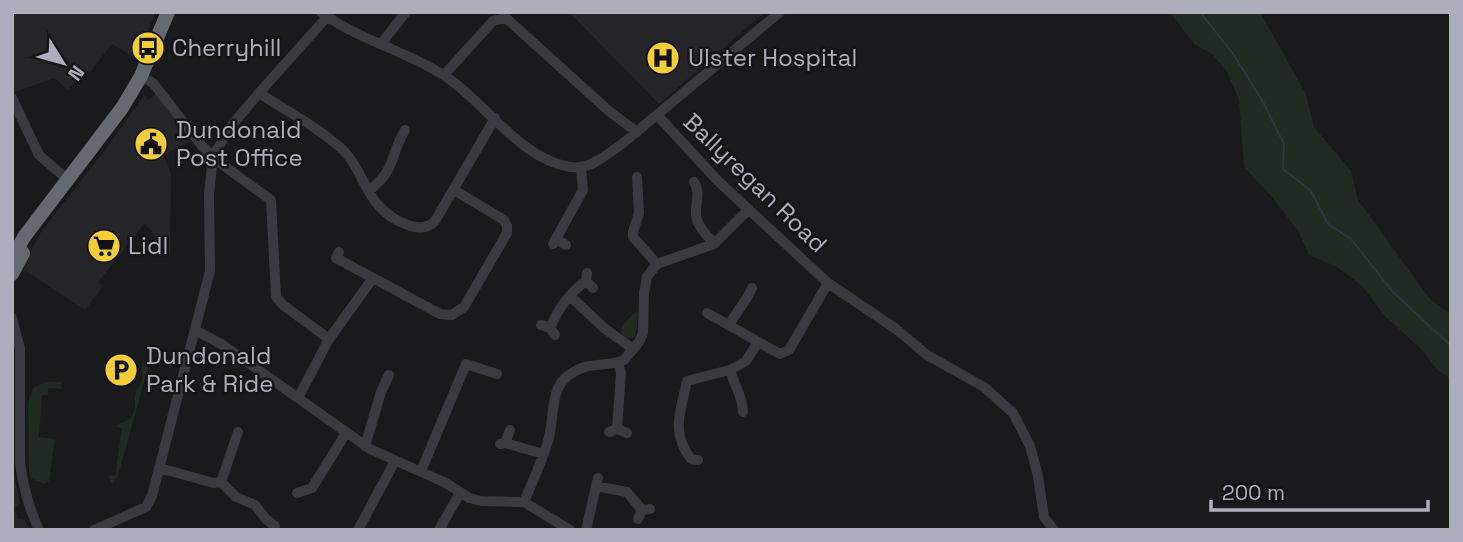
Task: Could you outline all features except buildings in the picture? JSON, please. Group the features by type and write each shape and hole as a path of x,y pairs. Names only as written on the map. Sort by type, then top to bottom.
{"highway":[{"path":"12,259 24,237 122,108 141,76 168,12"},
{"path":"12,274 27,247 57,208 58,193"},
{"path":"12,247 24,237"}],"street":[{"path":"382,44 406,12"},
{"path":"658,116 780,12"},
{"path":"94,530 113,526 149,503 209,271 209,194 213,156 232,125 324,15 444,75 477,100 523,144 546,159 582,168 583,190 555,241 566,245"},
{"path":"444,75 493,20 506,18 610,112 637,132"},
{"path":"141,76 153,83 213,156 271,200 276,297 329,339"},
{"path":"258,93 344,151 383,209 411,227 421,229 431,226 435,221 495,118"},
{"path":"12,99 41,157 68,180"},
{"name":"Ballyregan Road","path":"582,168 601,158 658,116 719,181 828,283 896,329 927,355 984,387 1013,413 1030,446 1044,517 1054,530"},
{"path":"370,190 390,170 395,148 405,130"},
{"path":"634,184 639,213 632,232 633,237 657,264"},
{"path":"699,186 696,217 713,244"},
{"path":"339,251 335,258 440,314 452,315 462,310 507,233 507,226 504,220 454,190"},
{"path":"524,502 549,438 552,401 558,387 567,376 583,367 624,360 643,332 647,276 657,264 713,244 749,209"},
{"path":"298,398 329,339 373,278"},
{"path":"549,330 557,312 570,296 589,281"},
{"path":"707,313 780,354 789,350 828,283"},
{"path":"729,326 735,312 747,300 751,288"},
{"path":"570,296 604,328 633,349"},
{"path":"13,325 19,344 20,360 20,463 25,493 39,530"},
{"path":"195,330 223,345 365,446 481,501 524,502 570,530"},
{"path":"690,461 678,433 679,407 687,381 730,370 746,361 758,342"},
{"path":"618,363 621,373 618,431"},
{"path":"421,471 466,364 498,375"},
{"path":"730,370 734,385 746,404"},
{"path":"365,446 381,392 389,375"},
{"path":"221,482 239,430"},
{"path":"510,430 502,444 544,454"},
{"path":"298,492 312,488 346,433"},
{"path":"358,530 395,461"},
{"path":"159,468 214,483 221,482"},
{"path":"221,482 236,497 255,505 275,526"},
{"path":"586,530 597,482 627,492 643,512"},
{"path":"439,530 460,493"}],"shaded area":[{"path":"12,12 156,12 136,59 112,44 90,72 84,70 68,90 54,78 15,92 12,86"},
{"name":"Ulster Hospital","path":"569,12 765,12 659,104"},
{"path":"1170,12 1260,12 1306,94 1314,127 1351,171 1358,200 1430,299 1451,314 1451,379 1437,370 1423,351 1385,316 1362,286 1337,267 1309,255 1298,231 1244,167 1239,100 1226,70 1212,54 1194,44"},
{"path":"156,94 190,141 164,155 171,174 170,256 144,224 98,282 103,286 85,310 24,270 26,260 41,232 144,95 148,100"},
{"path":"635,312 638,313 637,329 634,337 628,339 621,333 622,326"},
{"path":"142,363 149,364 118,476 112,484 109,478 110,475 115,476 122,428 117,427 127,421 134,411 136,394 142,382"},
{"path":"46,382 61,382 62,389 48,388 48,395 42,395 39,437 55,439 49,481 44,484 32,479 29,471 28,403 33,388"},
{"path":"12,466 20,503 15,508 17,518 25,520 30,530 12,530"}],"waterway":[{"path":"1200,12 1234,55 1263,102 1284,144 1283,169 1311,191 1328,224 1351,239 1392,291 1451,346"}],"place":[{"name":"Cherryhill","path":"148,48"},
{"name":"Ulster Hospital","path":"663,58"},
{"name":"Dundonald Post Office","path":"151,144"},
{"name":"Lidl","path":"104,246"},
{"name":"Dundonald Park & Ride","path":"121,370"}]}
